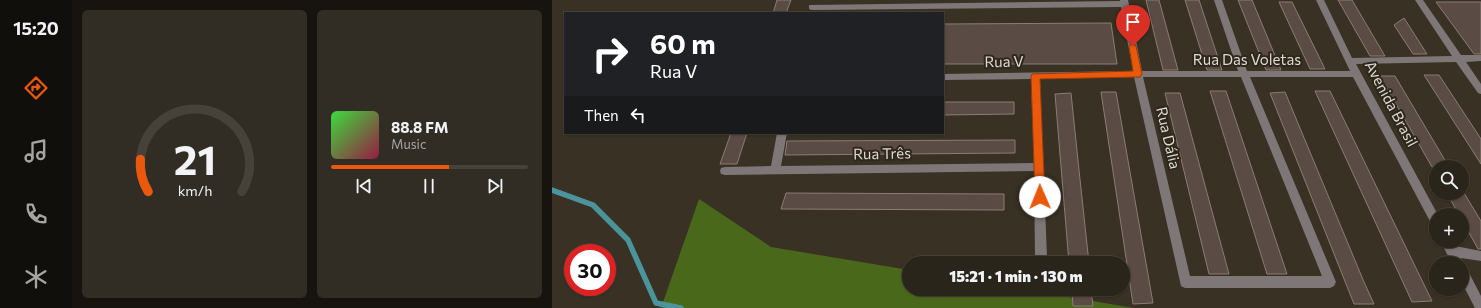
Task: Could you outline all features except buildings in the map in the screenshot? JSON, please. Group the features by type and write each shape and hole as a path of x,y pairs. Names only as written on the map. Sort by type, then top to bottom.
{"street":[{"path":"1218,0 1244,74"},
{"name":"Avenida Brasil","path":"1320,0 1356,74 1429,209"},
{"path":"1419,0 1481,91"},
{"path":"812,7 1125,2"},
{"name":"Rua Dália","path":"1125,2 1138,74 1185,282 1330,282 1244,74"},
{"path":"1350,61 1481,58"},
{"name":"Rua Das Voletas","path":"1138,74 1356,74"},
{"name":"Rua V","path":"944,77 1138,74"},
{"path":"1035,76 1041,256"},
{"path":"775,170 782,134"},
{"name":"Rua Três","path":"725,172 775,170 1039,167"},
{"path":"1455,248 1481,256"},
{"path":"1469,285 1480,308"}],"green space":[{"path":"699,199 771,247 902,269 902,296 1063,296 1134,308 661,308"}],"waterway":[{"path":"552,190 593,205 628,240 656,303 681,308"}],"route":[{"path":"1040,197 1035,76 1138,74 1133,46"}]}
